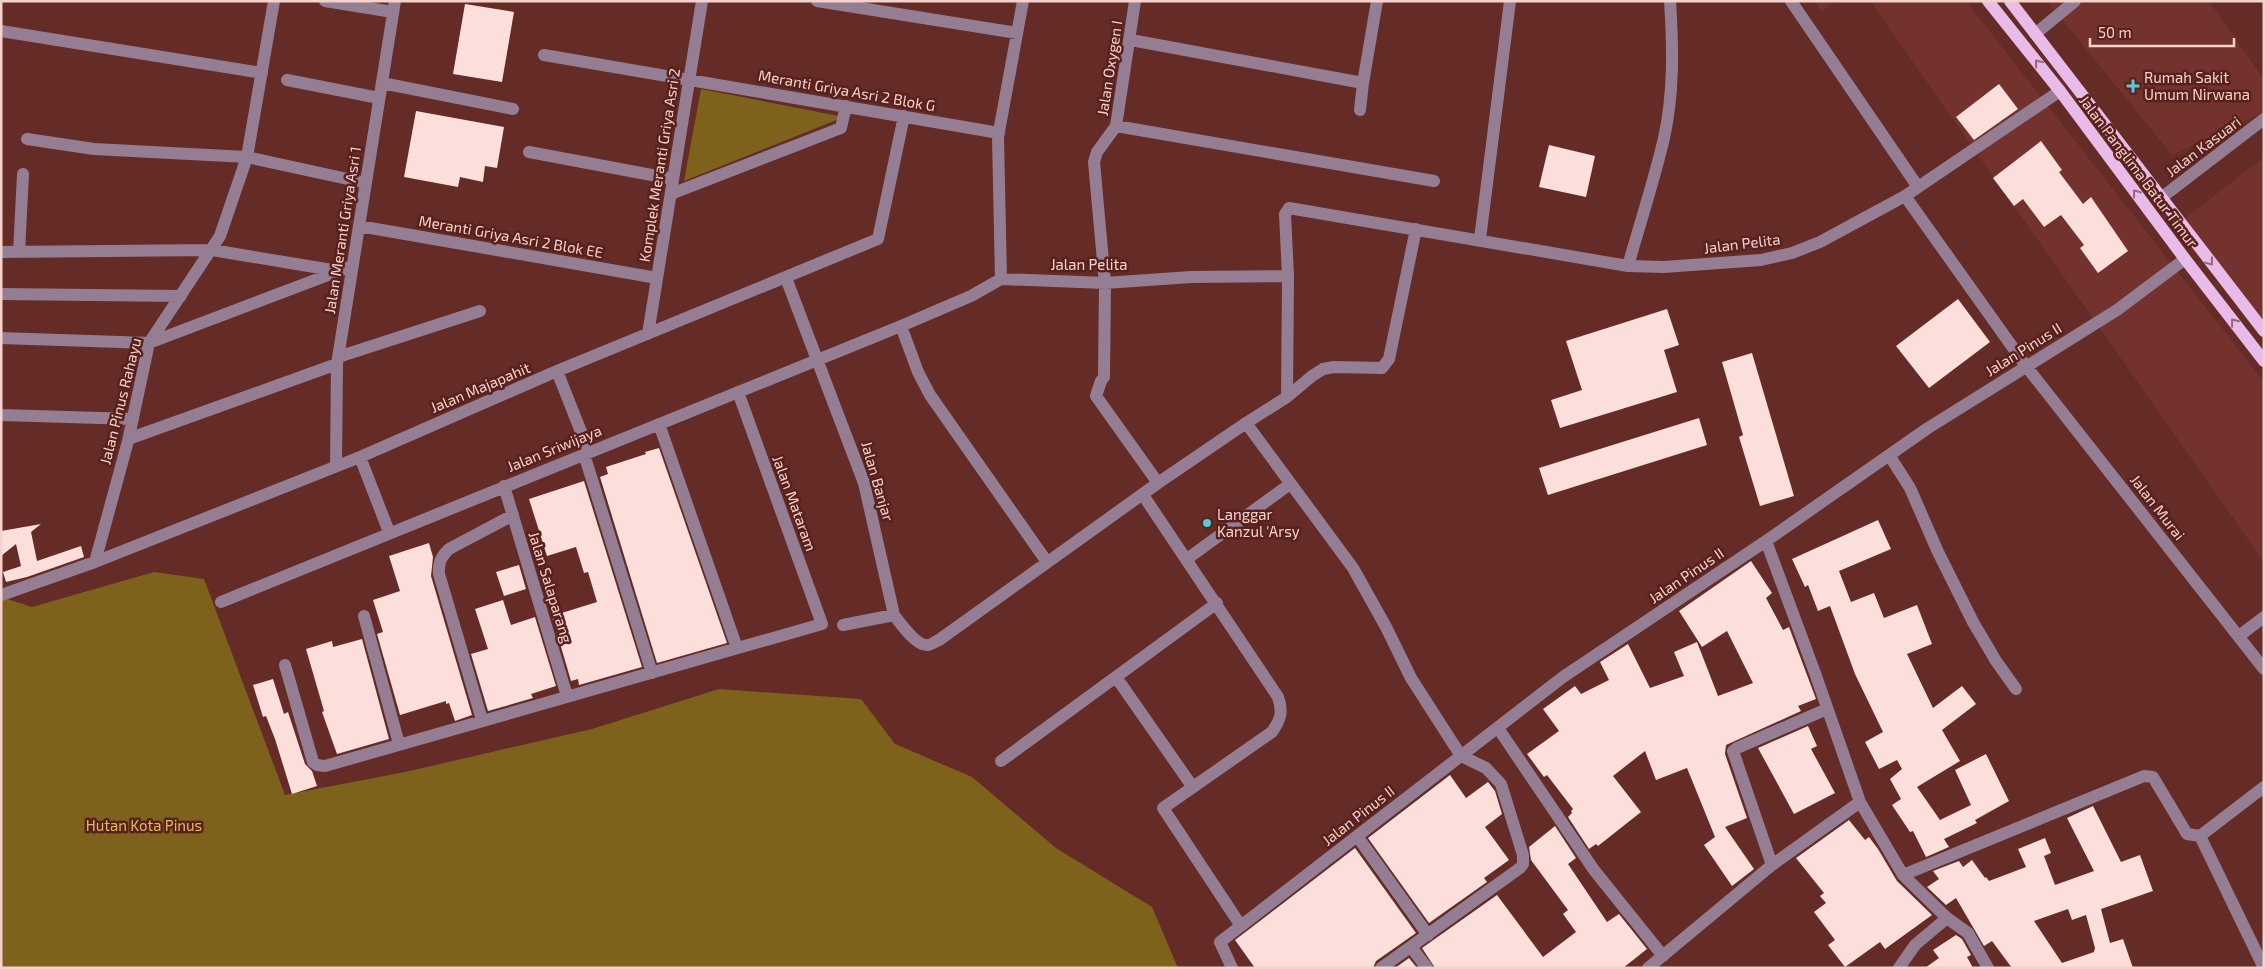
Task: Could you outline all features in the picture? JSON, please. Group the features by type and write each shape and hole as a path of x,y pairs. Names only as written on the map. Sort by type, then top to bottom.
{"main road":[{"name":"Jalan Panglima Batur Timur","path":"1988,1 2060,91 2185,259 2264,361"},
{"name":"Jalan Panglima Batur Timur","path":"2010,1 2264,331"}],"street":[{"name":"Jalan Pinus Rahayu","path":"95,562 128,441 149,343 220,236 247,157 274,1"},
{"path":"324,1 394,7"},
{"name":"Komplek Meranti Griya Asri 2","path":"648,334 702,1"},
{"path":"817,1 1017,33"},
{"path":"1023,1 999,133 1002,279 970,296 901,326 918,372 930,394 1047,562"},
{"name":"Jalan Oxygen I","path":"1105,283 1094,162 1097,152 1116,126 1131,40 1135,1"},
{"path":"1360,110 1377,1"},
{"path":"1480,239 1510,1"},
{"path":"1628,266 1664,138 1668,115 1673,44 1670,1"},
{"path":"1791,1 1918,187"},
{"path":"2035,34 2075,1"},
{"name":"Jalan Meranti Griya Asri 1","path":"336,466 337,360 394,7"},
{"path":"1,31 262,73"},
{"path":"1131,40 1363,83"},
{"name":"Meranti Griya Asri 2 Blok G","path":"544,55 999,133"},
{"path":"287,80 379,98"},
{"path":"382,83 512,109"},
{"name":"Jalan Pelita","path":"1002,279 1105,283 1191,277 1288,276 1285,214 1290,208 1480,239 1628,266 1664,267 1761,260 1792,253 1820,242 1905,196 2060,91"},
{"path":"670,194 840,128 846,106"},
{"name":"Jalan Majapahit","path":"1,595 95,562 360,457 558,371 878,240 904,116"},
{"name":"Jalan Kasuari","path":"2161,198 2264,119"},
{"path":"1116,126 1434,181"},
{"path":"27,139 94,150 247,157 366,183"},
{"path":"529,152 673,179"},
{"path":"19,252 24,174"},
{"name":"Jalan Murai","path":"1905,196 2026,366 2264,669"},
{"name":"Meranti Griya Asri 2 Blok EE","path":"359,226 657,278"},
{"path":"843,625 894,615 904,628 921,644 928,645 939,640 1144,495 1158,483 1287,397 1323,369 1382,368 1389,360 1416,229"},
{"path":"1,252 212,250 338,271"},
{"name":"Jalan Pinus II","path":"1232,968 1220,943 1221,941 1563,677 1766,541 1928,428 2117,310 2185,259"},
{"path":"1,338 149,343 352,266"},
{"path":"1287,397 1288,276"},
{"name":"Jalan Banjar","path":"786,278 819,359 864,482 894,615"},
{"path":"1105,283 1104,377 1096,396 1158,483"},
{"path":"1,294 181,296"},
{"path":"128,441 130,438 337,360 480,312"},
{"name":"Jalan Sriwijaya","path":"221,602 389,532 901,326"},
{"path":"558,371 587,453 652,672"},
{"name":"Jalan Mataram","path":"737,648 822,624 738,392"},
{"path":"1,415 133,419"},
{"path":"1246,423 1353,568 1386,627 1411,678 1461,756 1486,768 1501,784 1523,855 1523,864 1520,868 1382,968"},
{"path":"286,665 315,764 325,766 737,648 659,424"},
{"path":"1889,455 1910,488 1938,552 1974,622 1996,661 2016,689"},
{"path":"360,457 389,532"},
{"path":"1187,559 1290,484"},
{"name":"Jalan Salaparang","path":"504,486 567,696"},
{"path":"1144,495 1278,697 1282,711 1280,720 1272,732 1163,808 1240,926"},
{"path":"482,720 438,565 442,555 449,549 513,515"},
{"path":"1766,541 1828,708 1860,802 1904,875 1947,918 1968,933 1988,968"},
{"path":"1001,761 1217,603"},
{"path":"364,616 399,744"},
{"path":"2239,636 2264,617"},
{"path":"1116,677 1192,786"},
{"path":"1772,865 1734,751 1828,708"},
{"path":"1498,728 1594,870 1663,956"},
{"path":"1904,875 2147,776 2153,778 2187,834 2200,836 2264,787"},
{"path":"1648,968 1772,865 1860,802"},
{"path":"1357,836 1428,935"},
{"path":"2200,836 2264,968"},
{"path":"1899,968 1915,945 1947,918"},
{"path":"1411,947 1427,968"}],"shaded area":[{"path":"1814,1 1836,1 1821,12"},
{"path":"1870,1 1966,1 2264,382 2264,562"},
{"path":"2047,1 2209,1 2264,79 2264,112 2172,155"},
{"path":"2264,157 2264,325 2180,222"}],"green space":[{"path":"701,89 844,117 684,181"},
{"name":"Hutan Kota Pinus","path":"154,572 204,579 285,795 405,772 592,729 719,689 861,699 895,744 972,777 1056,848 1152,907 1178,968 1,968 1,597 32,607"}],"building":[{"path":"465,4 514,12 502,82 453,74"},
{"path":"1999,84 2018,109 1974,140 1956,117"},
{"path":"416,111 504,127 497,168 485,166 483,182 460,177 458,187 404,177"},
{"path":"2041,141 2062,170 2059,172 2083,204 2091,197 2128,251 2098,273 2080,248 2084,245 2061,215 2044,227 2023,199 2014,206 1993,178"},
{"path":"1549,145 1595,156 1586,197 1539,187"},
{"path":"1958,299 1990,342 1929,388 1896,346"},
{"path":"1667,309 1679,345 1664,350 1677,392 1560,428 1551,400 1582,390 1566,341"},
{"path":"1752,353 1794,496 1760,506 1739,437 1743,435 1722,362"},
{"path":"1699,418 1707,445 1548,495 1539,468"},
{"path":"659,448 727,643 657,663 600,477 608,474 606,467"},
{"path":"584,481 642,667 579,685 578,679 571,681 552,616 597,602 588,572 584,573 576,547 547,556 529,499"},
{"path":"1878,520 1891,549 1839,571 1851,602 1874,593 1884,618 1917,605 1932,644 1907,654 1933,708 1962,686 1976,704 1942,730 1960,761 1917,787 1940,820 1971,805 1955,770 1986,754 2009,801 1975,820 1977,823 1944,839 1949,847 1926,857 1913,831 1910,832 1892,805 1901,799 1890,779 1902,769 1897,760 1879,769 1865,742 1883,732 1855,674 1830,606 1818,611 1808,585 1805,587 1792,559"},
{"path":"41,524 31,532 37,561 81,546 84,557 27,577 6,582 3,572 21,566 16,544 1,556 1,531"},
{"path":"429,543 433,557 431,576 472,715 455,721 449,703 446,704 446,701 400,715 377,634 383,632 373,600 400,591 389,556"},
{"path":"1751,561 1772,593 1766,598 1783,630 1789,627 1816,699 1798,706 1801,711 1726,745 1725,754 1747,818 1725,827 1754,869 1732,886 1704,845 1715,837 1687,768 1656,780 1645,751 1613,776 1641,812 1598,846 1596,844 1589,849 1568,817 1573,809 1547,775 1544,777 1527,754 1559,731 1543,709 1575,686 1581,694 1609,680 1600,662 1628,644 1650,688 1684,676 1674,652 1697,642 1718,696 1753,683 1727,631 1702,647 1679,611"},
{"path":"519,565 526,589 504,596 496,572"},
{"path":"503,600 511,625 535,617 556,686 531,694 533,698 488,711 471,654 488,649 475,609"},
{"path":"362,639 389,739 337,754 322,712 324,711 306,649 332,641 333,647"},
{"path":"273,679 284,714 288,712 305,764 312,771 317,786 292,794 275,739 266,716 263,717 253,685"},
{"path":"1808,726 1817,746 1811,749 1835,793 1794,814 1758,748"},
{"path":"1450,775 1466,798 1488,782 1495,791 1502,814 1485,827 1509,860 1484,878 1487,882 1429,923 1368,838"},
{"path":"2093,806 2121,862 2140,855 2153,891 2101,909 2110,943 2123,939 2133,968 2012,968 1992,941 1984,946 1956,898 1946,905 1927,887 1939,879 1933,871 1959,861 1963,867 1972,860 1989,881 2026,867 2018,849 2045,838 2051,853 2044,856 2055,885 2094,871 2067,818","holes":["2068,909 2072,920 2086,915 2095,948 2094,952 2062,963 2034,921"]},
{"path":"1849,820 1865,840 1869,837 1897,881 1932,915 1885,949 1880,942 1845,967 1828,945 1835,940 1814,912 1826,903 1820,896 1824,893 1796,858"},
{"path":"1555,826 1576,858 1568,864 1607,922 1619,914 1647,949 1623,968 1435,968 1422,948 1497,895 1543,957 1576,932 1563,914 1568,910 1531,860 1529,847"},
{"path":"1355,848 1416,933 1376,961 1373,968 1255,968 1235,940"},
{"path":"1956,935 1962,939 1971,955 1967,957 1973,968 1925,968 1939,958 1933,950"},
{"path":"1409,958 1417,968 1395,968"}],"place":[{"name":"Rumah Sakit Umum Nirwana","path":"2133,86"},
{"name":"Langgar Kanzul 'Arsy","path":"1207,523"}]}
